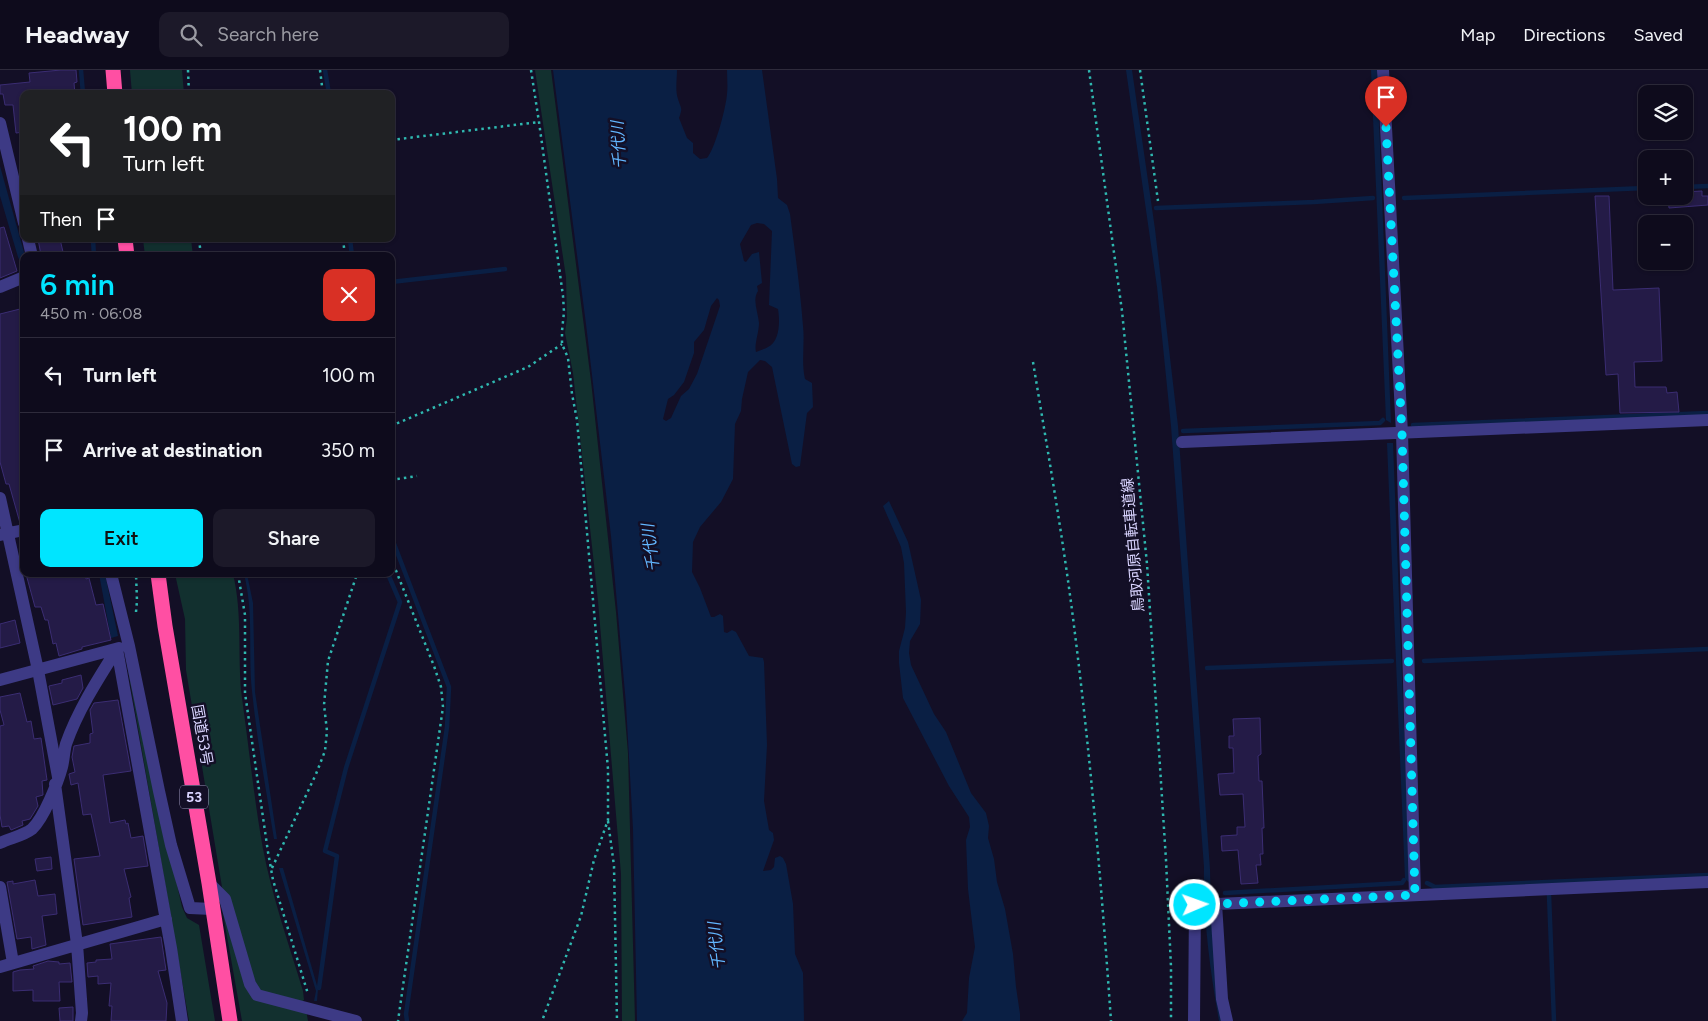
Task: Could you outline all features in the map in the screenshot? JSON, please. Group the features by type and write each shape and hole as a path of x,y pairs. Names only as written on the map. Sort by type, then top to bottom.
{"highway":[{"path":"113,70 115,90"},
{"name":"国道53号","path":"158,577 230,1021"}],"street":[{"path":"1384,70 1402,433 1415,895"},
{"path":"0,123 20,206"},
{"path":"0,287 20,279"},
{"path":"1182,442 1708,420"},
{"path":"0,498 4,534 38,670 57,780 77,944 81,1021"},
{"path":"4,534 20,531"},
{"path":"112,577 124,624 123,647 182,1021"},
{"path":"0,680 123,647"},
{"path":"0,843 31,829 47,806 62,767 66,745 90,693 123,647"},
{"path":"123,647 171,845 190,908 212,909"},
{"path":"1194,1021 1195,905 1708,882"},
{"path":"209,884 225,899 250,984 257,995 356,1021"},
{"path":"0,887 13,963"},
{"path":"1216,904 1222,999 1227,1021"},
{"path":"0,967 166,919"}],"path":[{"path":"188,70 189,90"},
{"path":"320,70 322,90"},
{"path":"531,70 563,296 562,344 568,358 577,420 590,560 608,769 608,820 614,866 617,1021"},
{"name":"鳥取河原自転車道線","path":"1089,70 1122,311 1147,564 1166,860 1171,967 1171,1021"},
{"path":"1140,70 1158,201"},
{"path":"395,140 539,122"},
{"path":"395,424 528,367 562,344"},
{"path":"1033,362 1060,526 1075,635 1093,806 1111,1021"},
{"path":"395,479 417,476"},
{"path":"395,568 434,666 441,687 443,706 398,1021"},
{"path":"124,624 135,616 137,601 136,577"},
{"path":"238,577 244,615 245,693 272,870 305,979 308,1008"},
{"path":"272,870 325,751 324,705 328,661 356,577"},
{"path":"542,1021 581,916 594,860 608,820"}],"green space":[{"path":"130,70 182,70 184,90 132,90"},
{"path":"535,70 551,70 591,381 616,612 628,753 635,1021 622,1021 621,874 598,601 573,373 565,333 567,318 566,277"},
{"path":"143,242 191,242 193,252 145,252"},
{"path":"176,577 234,577 238,605 242,698 263,849 271,885 303,991 304,1000 301,1002 261,991 255,986 222,887 186,670 185,619"},
{"path":"126,659 182,907 187,918 199,925 215,1021 189,1021"},
{"path":"222,908 248,988 306,1010 308,1021 242,1021"}],"water":[{"name":"千代川","path":"553,70 677,70 677,96 681,107 679,118 687,138 693,143 693,153 700,159 707,158 720,128 727,94 727,70 762,70 778,198 787,205 790,214 802,312 804,373 805,379 812,383 813,407 807,413 800,466 796,467 792,464 772,367 765,361 760,360 748,372 741,411 735,424 733,479 721,502 700,527 693,542 692,572 711,617 720,614 723,616 724,632 727,633 732,630 736,632 749,656 763,658 764,662 767,745 764,801 769,830 773,833 774,840 763,871 771,870 774,867 775,858 780,856 786,864 793,904 795,954 803,973 804,1021 637,1021 633,829 626,704 611,536","holes":["757,223 764,224 772,231 769,305 778,309 779,319 775,340 768,347 756,352 759,323 755,298 758,291 757,286 762,283 759,252 752,254 746,262 744,261 740,244 751,225","717,298 720,306 697,374 689,389 681,396 671,418 666,421 663,419 668,399 674,395 684,382 694,353 694,342 704,330 711,306"]},
{"path":"1126,70 1132,70 1155,229 1178,426 1210,869 1211,916 1223,1021 1219,1021 1206,925 1204,867 1171,426 1157,287"},
{"path":"1371,70 1377,70 1391,423 1386,420"},
{"path":"0,166 24,252 20,252 20,261 18,257 0,196"},
{"path":"1387,443 1393,443 1410,883 1405,879"},
{"path":"889,501 908,542 921,600 920,624 910,641 911,665 934,714 946,732 971,793 986,813 989,826 988,838 1005,909 1013,954 1020,1021 962,1021 967,1013 969,978 975,947 968,889 966,840 970,827 969,817 949,786 903,698 899,651 905,628 906,612 904,563 901,547 883,506"},
{"path":"100,577 106,577 118,636 111,638"},
{"path":"245,577 248,577 253,603 255,692 277,839 274,839 254,710 247,589"},
{"path":"279,868 283,868 318,989 317,1001 314,1001 316,991"}],"building":[{"path":"76,70 77,82 74,83 75,90 20,90 20,132 16,133 13,105 5,105 3,94 0,94 0,85 30,82 29,73"},
{"path":"1702,191 1702,196 1708,196 1708,205 1669,208 1669,205 1693,205 1693,192"},
{"path":"1595,196 1609,196 1613,290 1659,288 1662,361 1634,362 1635,387 1666,387 1667,393 1677,392 1679,412 1620,413 1618,374 1606,375"},
{"path":"4,227 17,271 0,278 0,228"},
{"path":"39,242 61,242 63,252 40,252"},
{"path":"20,309 20,523 9,484 6,484 0,462 0,314"},
{"path":"27,577 89,578 96,605 103,604 111,640 82,647 82,649 59,656 56,643 53,644 48,620 45,620 41,607 35,607"},
{"path":"15,620 20,643 0,648 0,624"},
{"path":"81,675 83,688 77,699 53,705 49,686"},
{"path":"20,693 27,722 31,721 34,739 41,738 47,780 42,781 43,795 36,797 38,806 30,819 22,821 23,825 11,830 9,826 2,827 0,815 0,726 4,725 0,710 0,697"},
{"path":"118,700 131,771 103,775 110,823 125,820 126,824 128,823 131,838 143,836 148,866 124,869 131,897 129,898 132,917 83,925 74,859 100,856 91,814 83,815 78,783 71,785 69,774 75,772 72,757 74,746 90,743 90,734 93,733 90,710 94,703"},
{"path":"1260,718 1261,754 1258,756 1259,781 1262,781 1263,854 1260,854 1261,865 1256,865 1258,883 1241,884 1238,850 1222,851 1221,836 1237,835 1237,827 1245,827 1243,794 1220,795 1218,774 1234,773 1233,748 1229,748 1229,736 1234,736 1233,719"},
{"path":"51,857 52,869 37,871 35,859"},
{"path":"35,880 38,896 55,894 57,914 42,916 46,945 32,949 31,937 17,939 7,882 13,881 13,884"},
{"path":"161,937 166,970 158,971 167,1003 166,1021 111,1021 112,1006 109,1006 111,983 98,984 98,976 88,977 87,963 96,962 96,960 112,959 110,944"},
{"path":"48,961 59,962 59,964 70,963 72,982 59,982 60,1001 33,1001 33,990 13,991 13,972 34,969 33,966"},
{"path":"73,1007 73,1021 60,1021 59,1008"}],"waterway":[{"path":"81,70 83,90"},
{"path":"325,70 328,90"},
{"path":"1693,187 1708,186"},
{"path":"1404,198 1638,188"},
{"path":"1156,208 1373,198"},
{"path":"93,242 94,252"},
{"path":"350,242 352,252"},
{"path":"395,282 505,269"},
{"path":"1413,425 1708,413"},
{"path":"1183,431 1380,423 1383,420"},
{"path":"395,546 449,687 447,727 406,1014 407,1021"},
{"path":"319,988 337,856 325,851 346,768 400,602 389,577"},
{"path":"1424,661 1708,649"},
{"path":"1207,668 1392,661"},
{"path":"1427,883 1435,887 1708,875"},
{"path":"1225,893 1402,883 1404,880"},
{"path":"1549,895 1554,1021"}],"route":[{"path":"1195,905 1415,895 1402,433 1386,127"}]}
